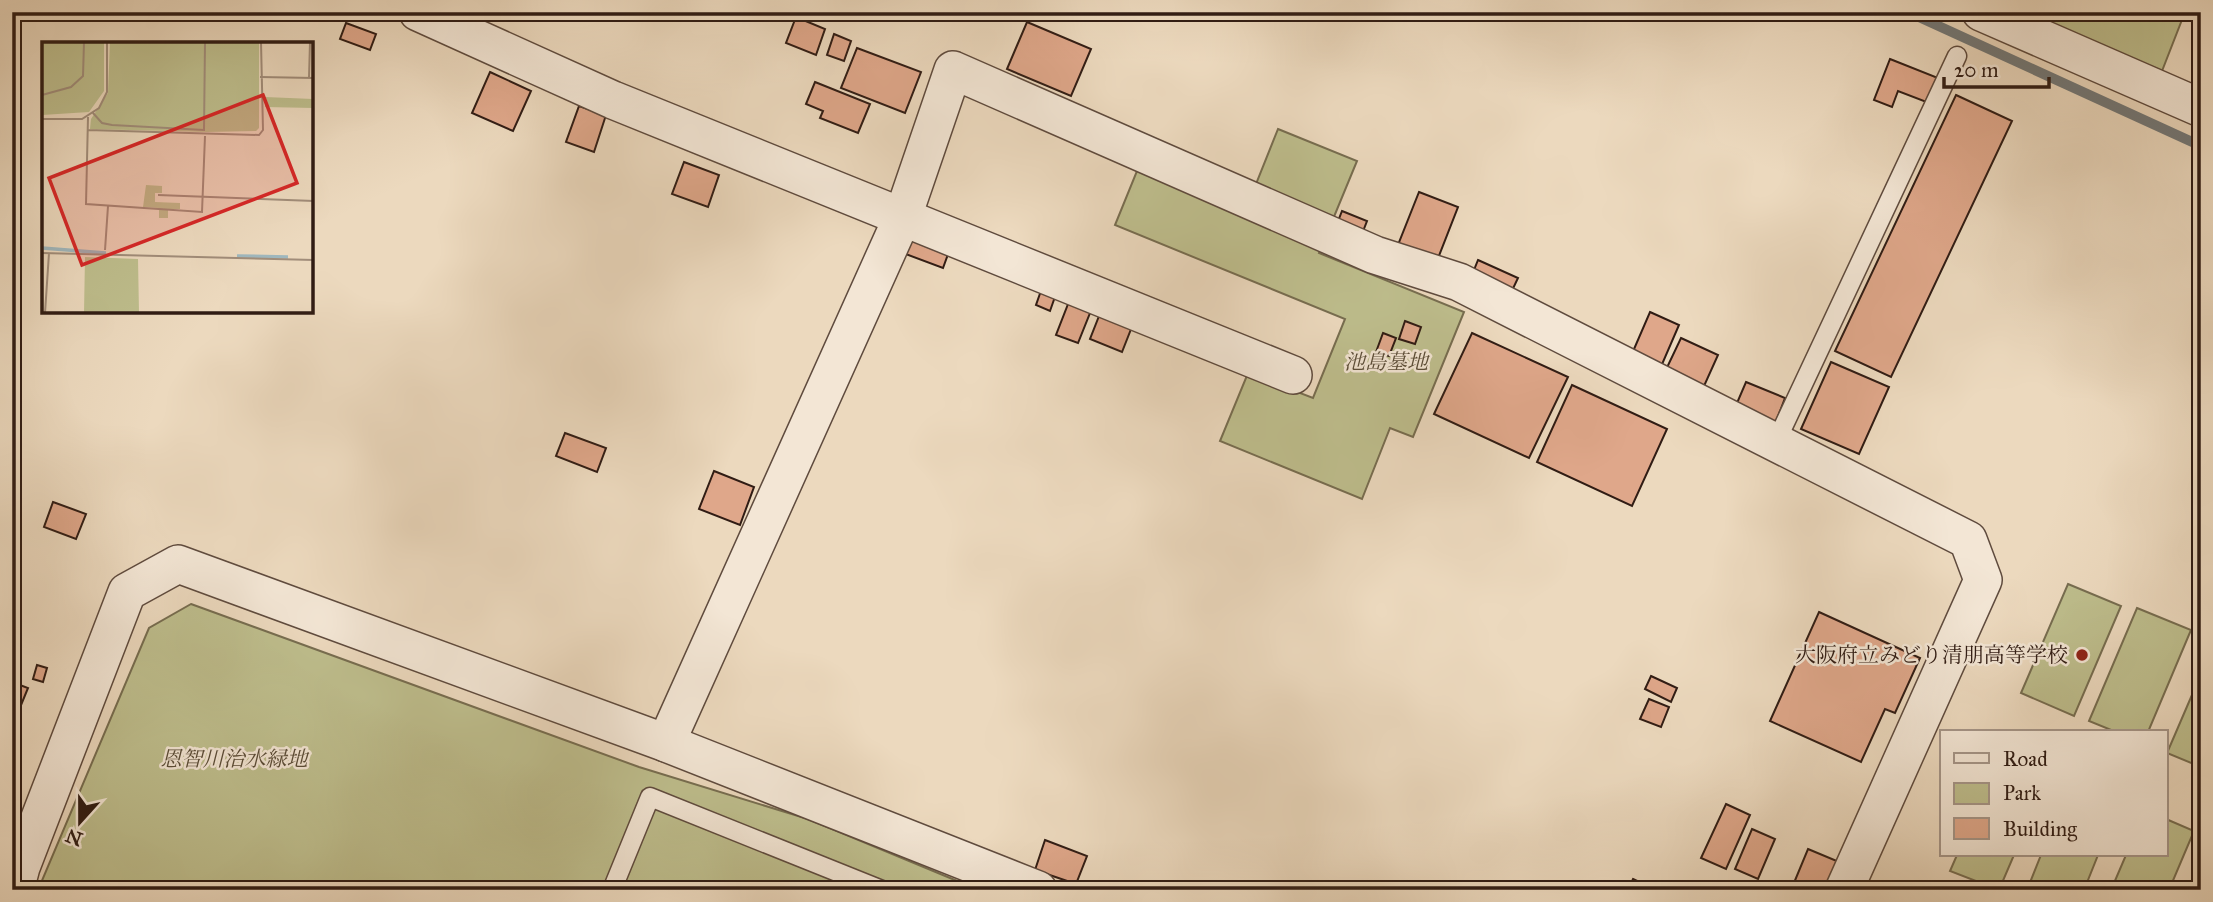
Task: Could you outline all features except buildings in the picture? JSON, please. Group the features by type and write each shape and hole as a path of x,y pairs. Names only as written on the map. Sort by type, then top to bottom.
{"street":[{"path":"418,12 613,100 1293,375"},
{"path":"1981,12 2201,108"},
{"path":"666,743 902,216 953,70 1375,255 1459,282 1968,540 1983,580 1844,890"},
{"path":"15,890 21,867 127,592 178,564 666,743 1038,890"}],"lane":[{"path":"1776,442 1957,56"},
{"path":"612,890 650,797 882,890"}],"green space":[{"path":"2025,12 2185,12 2162,71"},
{"name":"池島墓地","path":"1278,129 1357,161 1319,253 1464,312 1413,437 1390,428 1362,499 1220,441 1248,373 1313,398 1345,319 1115,225 1139,166 1246,209"},
{"path":"2068,584 2121,606 2074,716 2021,693"},
{"name":"恩智川治水緑地","path":"191,604 639,767 808,819 979,890 38,890 149,628"},
{"path":"2137,608 2191,630 2149,730 2111,730 2089,721"},
{"path":"2201,674 2201,767 2168,753"},
{"path":"2168,820 2194,831 2169,890 2111,890 2126,856 2168,856"},
{"path":"1957,856 2014,856 1999,890 1950,871"},
{"path":"2041,856 2098,856 2084,890 2027,890"}],"waterway":[{"path":"1908,12 2201,146"}],"place":[{"name":"大阪府立みどり清朋高等学校","path":"2082,655"}]}
